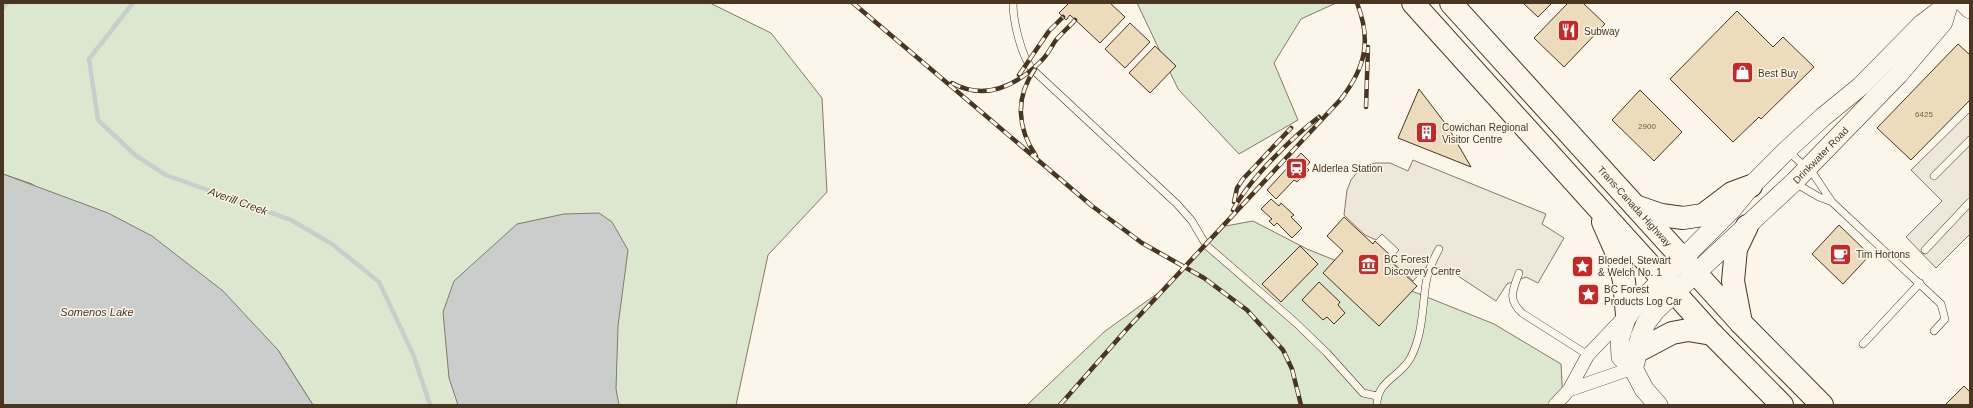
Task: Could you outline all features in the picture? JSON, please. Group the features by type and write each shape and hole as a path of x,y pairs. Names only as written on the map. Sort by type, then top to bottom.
{"highway":[{"path":"1413,3 1712,334 1782,405"},
{"name":"Trans-Canada Highway","path":"1451,3 1741,323 1822,405"},
{"path":"1632,204 1661,215 1683,218 1703,215 1732,193 1751,186"},
{"path":"1598,208 1618,256 1624,281 1627,315"},
{"path":"1741,323 1733,281 1736,249 1747,226"},
{"path":"1635,359 1672,333 1688,330 1712,334"}],"street":[{"path":"1954,4 1970,9"},
{"name":"Drinkwater Road","path":"1669,285 1689,266 1751,186 1787,150 1823,117 1861,86 1922,24 1935,13 1954,4"},
{"name":"Drinkwater Road","path":"1689,266 1747,226 1794,182 1898,75 1943,22 1954,4"},
{"path":"1555,405 1569,390 1588,355 1627,315 1669,285"},
{"path":"1658,405 1635,377 1635,359 1640,337 1669,285"},
{"path":"1627,315 1620,337 1621,357 1635,359"},
{"path":"1569,390 1635,359"}],"lane":[{"path":"1013,3 1013,14 1018,34 1028,64 1032,69 1177,204 1192,221 1199,236 1206,245 1301,328 1327,353 1363,393 1377,396"},
{"path":"1934,176 1970,140"},
{"path":"1787,150 1807,168 1824,188 1832,202 1941,304 1945,319 1934,331"},
{"path":"1794,182 1819,197 1832,202"},
{"path":"1925,250 1970,202"},
{"path":"1378,405 1377,396 1383,386 1410,360 1418,341 1426,282 1431,265 1439,249"},
{"path":"1519,273 1512,298 1515,306 1522,313 1588,355"},
{"path":"1863,344 1920,283"}],"green space":[{"path":"3,3 710,3 771,33 822,98 827,192 768,255 736,405 313,405 278,350 32,184 3,174"},
{"path":"1137,3 1336,3 1301,19 1274,63 1298,120 1239,154 1178,89"},
{"path":"1253,221 1307,249 1494,324 1561,364 1563,403 1560,405 1027,405 1104,332 1162,290 1220,227"}],"shaded area":[{"path":"1970,112 1970,234 1936,268 1906,237 1942,201 1911,170"},
{"path":"1413,160 1546,214 1542,224 1564,238 1538,283 1526,277 1507,284 1496,301 1455,274 1431,265 1425,268 1413,281 1390,260 1399,250 1382,234 1376,240 1365,235 1344,215 1347,190 1351,180 1358,171 1366,165 1390,163 1408,171"}],"water":[{"name":"Somenos Lake","path":"3,174 108,213 152,236 223,291 278,350 313,405 3,405"},
{"path":"599,213 612,222 628,250 618,326 616,389 619,405 458,405 449,378 443,312 454,281 517,224 564,214"}],"building":[{"path":"1069,3 1110,3 1125,17 1100,43 1070,15 1066,20 1059,13"},
{"path":"1523,3 1552,3 1538,17"},
{"name":"Subway","path":"1568,3 1583,3 1605,24 1564,67 1534,38"},
{"name":"Best Buy","path":"1737,11 1773,47 1783,37 1814,67 1761,119 1759,117 1733,142 1670,79"},
{"path":"1130,23 1150,42 1125,68 1105,49"},
{"path":"1958,44 1970,55 1970,100 1911,160 1877,128"},
{"path":"1155,46 1176,66 1150,93 1129,73"},
{"name":"Cowichan Regional Visitor Centre","path":"1419,89 1448,127 1471,167 1398,138"},
{"path":"1640,90 1682,132 1654,161 1612,120"},
{"path":"1301,153 1310,162 1306,167 1309,170 1297,182 1294,180 1276,199 1267,190"},
{"path":"1271,199 1279,206 1281,203 1294,215 1291,217 1302,228 1292,238 1277,223 1274,226 1269,221 1272,219 1261,209"},
{"path":"1344,217 1373,244 1375,241 1390,255 1387,258 1417,286 1379,326 1323,273 1343,251 1327,236"},
{"name":"Tim Hortons","path":"1839,225 1870,255 1843,284 1812,254"},
{"path":"1300,246 1318,264 1281,302 1262,284"},
{"path":"1319,282 1340,302 1338,305 1345,313 1334,324 1327,317 1323,320 1302,300"},
{"path":"1964,386 1970,392 1970,405 1945,405"}],"waterway":[{"name":"Averill Creek","path":"3,8 7,3"},
{"name":"Averill Creek","path":"133,3 89,59 98,120 135,155 166,175 291,220 332,244 379,282 413,354 430,405"}],"railway":[{"path":"853,3 1092,206 1142,243 1204,278 1247,310 1283,350 1292,369 1301,405"},
{"path":"1060,405 1126,330 1341,99 1356,76 1364,54 1364,30 1362,17 1357,3"},
{"path":"1019,75 1049,31 1063,17"},
{"path":"952,83 976,91 988,91 1010,84 1031,71 1047,54 1056,40 1075,20"},
{"path":"1366,107 1368,47"},
{"path":"1035,69 1024,90 1021,112 1025,135 1036,156"},
{"path":"1233,210 1249,186 1272,160 1296,136 1319,117"},
{"path":"1234,202 1237,188 1243,179 1291,128"}],"place":[{"name":"Subway","path":"1569,31"},
{"name":"Best Buy","path":"1742,73"},
{"name":"Cowichan Regional Visitor Centre","path":"1426,133"},
{"name":"Alderlea Station","path":"1296,168"},
{"name":"Tim Hortons","path":"1841,254"},
{"name":"BC Forest Discovery Centre","path":"1368,265"},
{"name":"Bloedel, Stewart & Welch No. 1","path":"1583,266"},
{"name":"BC Forest Products Log Car","path":"1589,295"}]}
